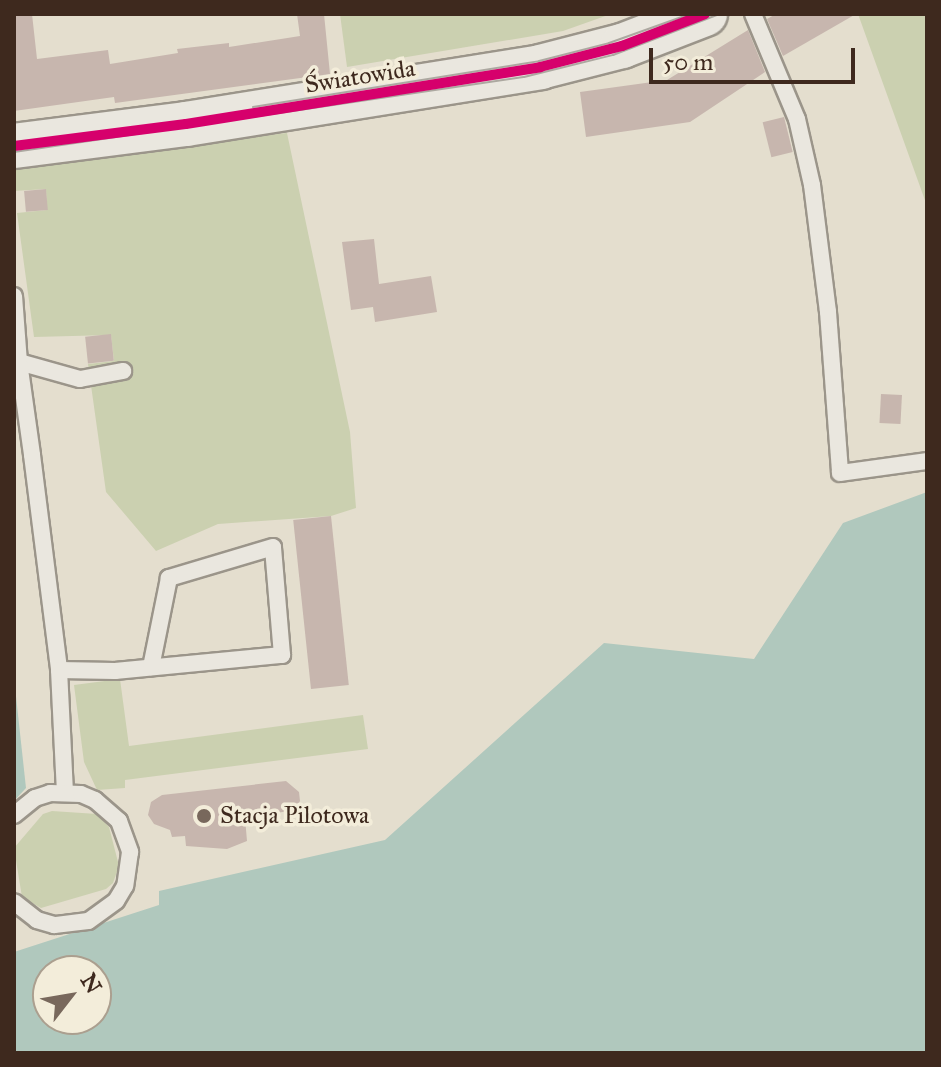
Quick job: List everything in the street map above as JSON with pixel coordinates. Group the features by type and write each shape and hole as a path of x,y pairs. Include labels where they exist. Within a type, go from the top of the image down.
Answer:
{"street":[{"name":"Światowida","path":"14,146 506,74 622,46 705,14"}],"lane":[{"path":"753,14 797,119 812,185 828,312 840,473 927,461"},
{"path":"14,295 16,362 59,670 65,792"},
{"path":"16,362 80,379 123,371"},
{"path":"59,670 115,671 282,655 273,547 169,578 151,667"},
{"path":"14,815 35,798 65,792 95,800 119,821 130,852 125,886 103,913 71,925 37,920 14,902"}],"shaded area":[{"path":"340,14 611,14 563,31 347,67"},
{"path":"858,14 927,14 927,206 922,192"},
{"path":"287,133 350,432 356,508 331,516 218,524 156,551 106,492 88,364 114,361 111,335 34,337 17,213 47,210 46,189 14,191 14,163"},
{"path":"927,492 927,1053 14,1053 14,952 159,905 159,891 385,840 604,643 754,659 843,523"},
{"path":"14,678 26,788 14,801"},
{"path":"120,679 129,746 363,715 368,749 125,780 125,788 97,790 84,762 74,685"},
{"path":"52,811 97,814 109,827 119,866 113,883 106,889 41,908 22,897 14,848 43,814"}],"building":[{"path":"14,14 32,14 37,59 108,50 110,64 178,53 177,49 229,43 229,47 300,36 297,14 324,14 330,74 115,103 114,97 14,111"},
{"path":"776,14 856,14 783,56 767,19"},
{"path":"748,30 765,72 690,122 586,137 580,92 667,80"},
{"path":"784,117 793,152 771,157 763,122"},
{"path":"46,189 48,210 26,212 24,191"},
{"path":"374,239 379,284 431,276 437,312 375,322 373,307 351,310 342,242"},
{"path":"111,334 114,361 88,364 85,337"},
{"path":"881,394 902,395 900,424 879,423"},
{"path":"331,516 349,685 311,689 293,520"},
{"name":"Stacja Pilotowa","path":"286,781 299,792 300,801 295,810 245,818 247,841 227,849 186,846 185,836 172,837 170,830 154,824 148,815 151,802 162,795"}],"tram line":[{"path":"253,107 539,61 609,43 690,14"},
{"path":"14,152 524,77 613,55 719,14"}],"cycle path":[{"path":"14,146 186,124 540,67 622,46 705,14"}],"place":[{"name":"Stacja Pilotowa","path":"204,816"}]}
